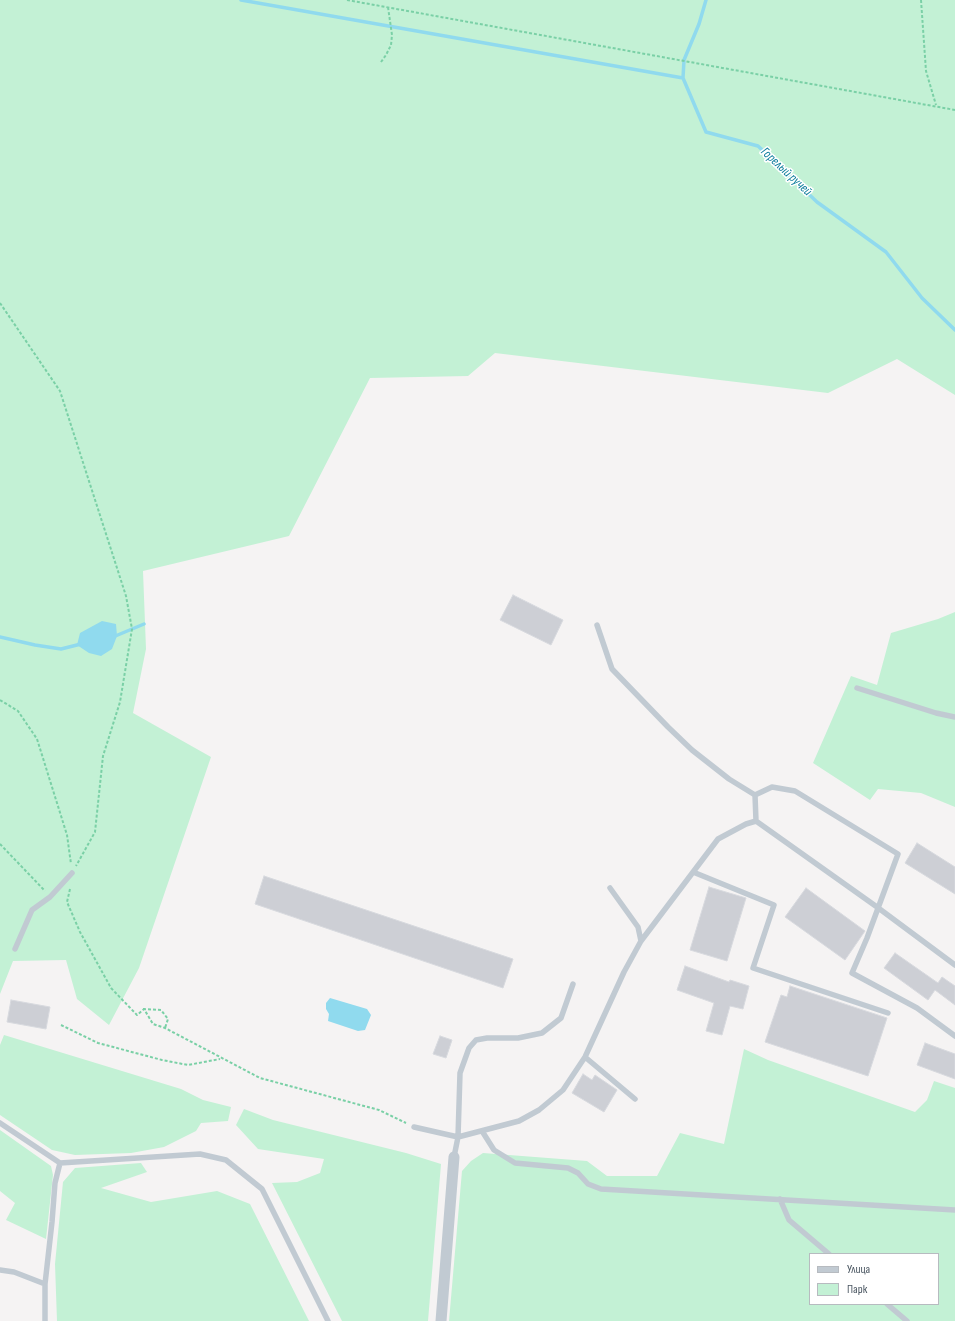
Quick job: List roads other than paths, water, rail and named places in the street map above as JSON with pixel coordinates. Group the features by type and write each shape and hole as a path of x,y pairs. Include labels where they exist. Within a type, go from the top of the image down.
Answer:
{"street":[{"path":"440,1321 454,1157"}],"lane":[{"path":"597,625 612,669 692,750 729,779 755,795"},
{"path":"857,688 936,714 955,717"},
{"path":"755,795 772,787 795,791 898,854 868,938 852,973 917,1008 955,1036"},
{"path":"755,795 756,821"},
{"path":"414,1127 458,1137 518,1121 539,1110 563,1090 585,1057 624,972 641,941 718,840 732,830 756,821"},
{"path":"756,821 878,907 955,965"},
{"path":"693,872 774,905 753,968 888,1013"},
{"path":"15,949 32,910 50,897 72,873"},
{"path":"610,888 638,927 641,941"},
{"path":"454,1157 458,1137 460,1072 468,1048 476,1040 487,1038 518,1038 542,1033 561,1018 573,984"},
{"path":"585,1057 635,1099"},
{"path":"0,1123 60,1163 200,1154 226,1160 262,1189 328,1321"},
{"path":"482,1131 494,1150 515,1163 568,1168 578,1173 588,1184 601,1189 955,1210"},
{"path":"45,1321 45,1284 55,1183 60,1163"},
{"path":"780,1199 789,1220 828,1253"},
{"path":"0,1270 14,1272 45,1284"},
{"path":"888,1305 907,1321"}],"water":[{"path":"102,621 116,624 117,636 112,649 101,656 89,653 77,645 80,633"},
{"path":"330,998 367,1009 371,1015 365,1030 358,1031 328,1021 329,1014 326,1009 326,1003"}],"waterway":[{"path":"241,0 683,78"},
{"name":"Горелый ручей","path":"706,0 699,24 684,60 683,78 706,132 758,146 817,202 886,252 922,298 955,330"},
{"path":"113,637 144,624"},
{"path":"0,637 61,649 81,644"}]}
